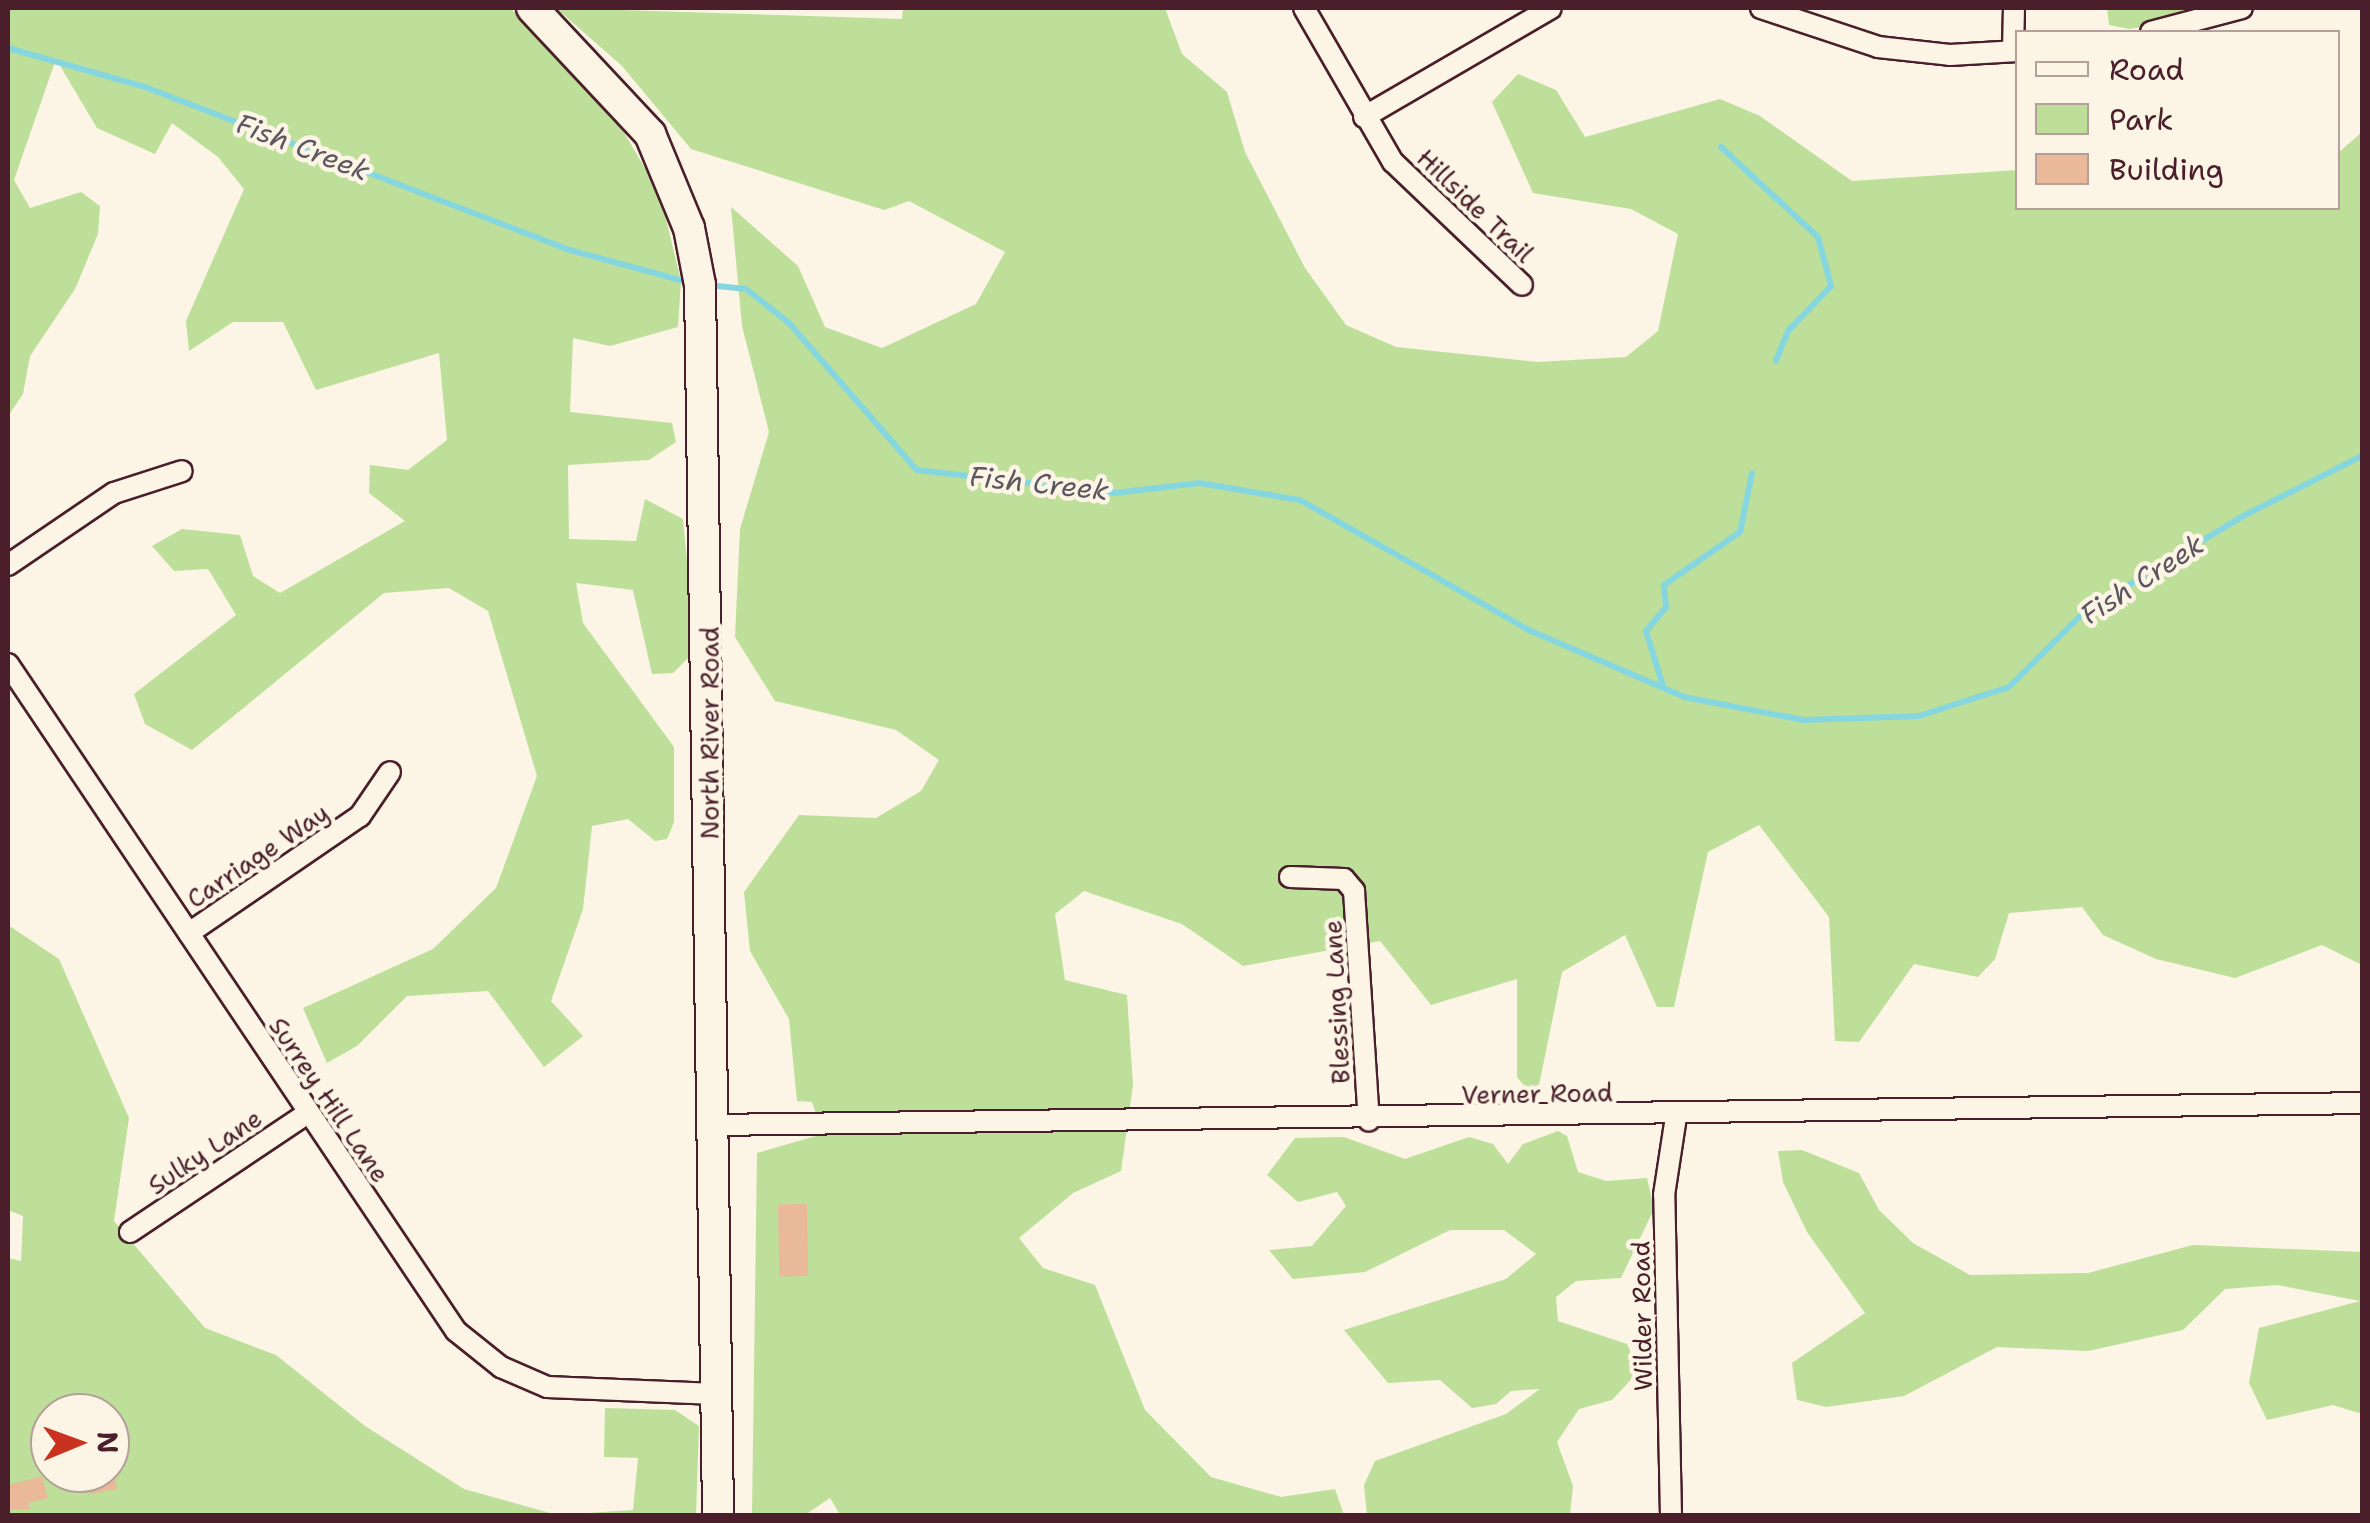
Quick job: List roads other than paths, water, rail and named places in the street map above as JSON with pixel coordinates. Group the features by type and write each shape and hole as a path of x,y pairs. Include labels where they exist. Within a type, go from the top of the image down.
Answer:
{"street":[{"name":"North River Road","path":"532,8 634,112 689,228 703,332 718,1516"},
{"name":"Hillside Trail","path":"1304,8 1364,116 1431,204 1522,285"},
{"path":"1364,116 1551,8"},
{"path":"1761,8 1878,47 2015,51 2014,8"},
{"path":"2159,30 2242,8"},
{"path":"8,564 114,493 182,471"},
{"name":"Surrey Hill Lane","path":"8,664 441,1313 484,1357 566,1392 716,1394"},
{"name":"Carriage Way","path":"188,933 348,826 390,772"},
{"name":"Blessing Lane","path":"1290,877 1344,878 1354,891 1368,1121"},
{"name":"Verner Road","path":"712,1125 1368,1121 2362,1103"},
{"name":"Sulky Lane","path":"130,1232 308,1113"},
{"name":"Wilder Road","path":"1671,1516 1664,1195 1676,1116"}],"waterway":[{"name":"Fish Creek","path":"8,48 145,87 566,249 691,283"},
{"path":"1721,147 1818,237 1831,286 1788,331 1776,361"},
{"name":"Fish Creek","path":"708,285 746,289 789,323 917,470 1115,493 1199,483 1300,500 1531,631 1684,697 1804,720 1919,716 2009,687 2084,612 2245,515 2362,456"},
{"path":"1663,686 1646,631 1666,607 1664,585 1740,532 1752,473"}]}
